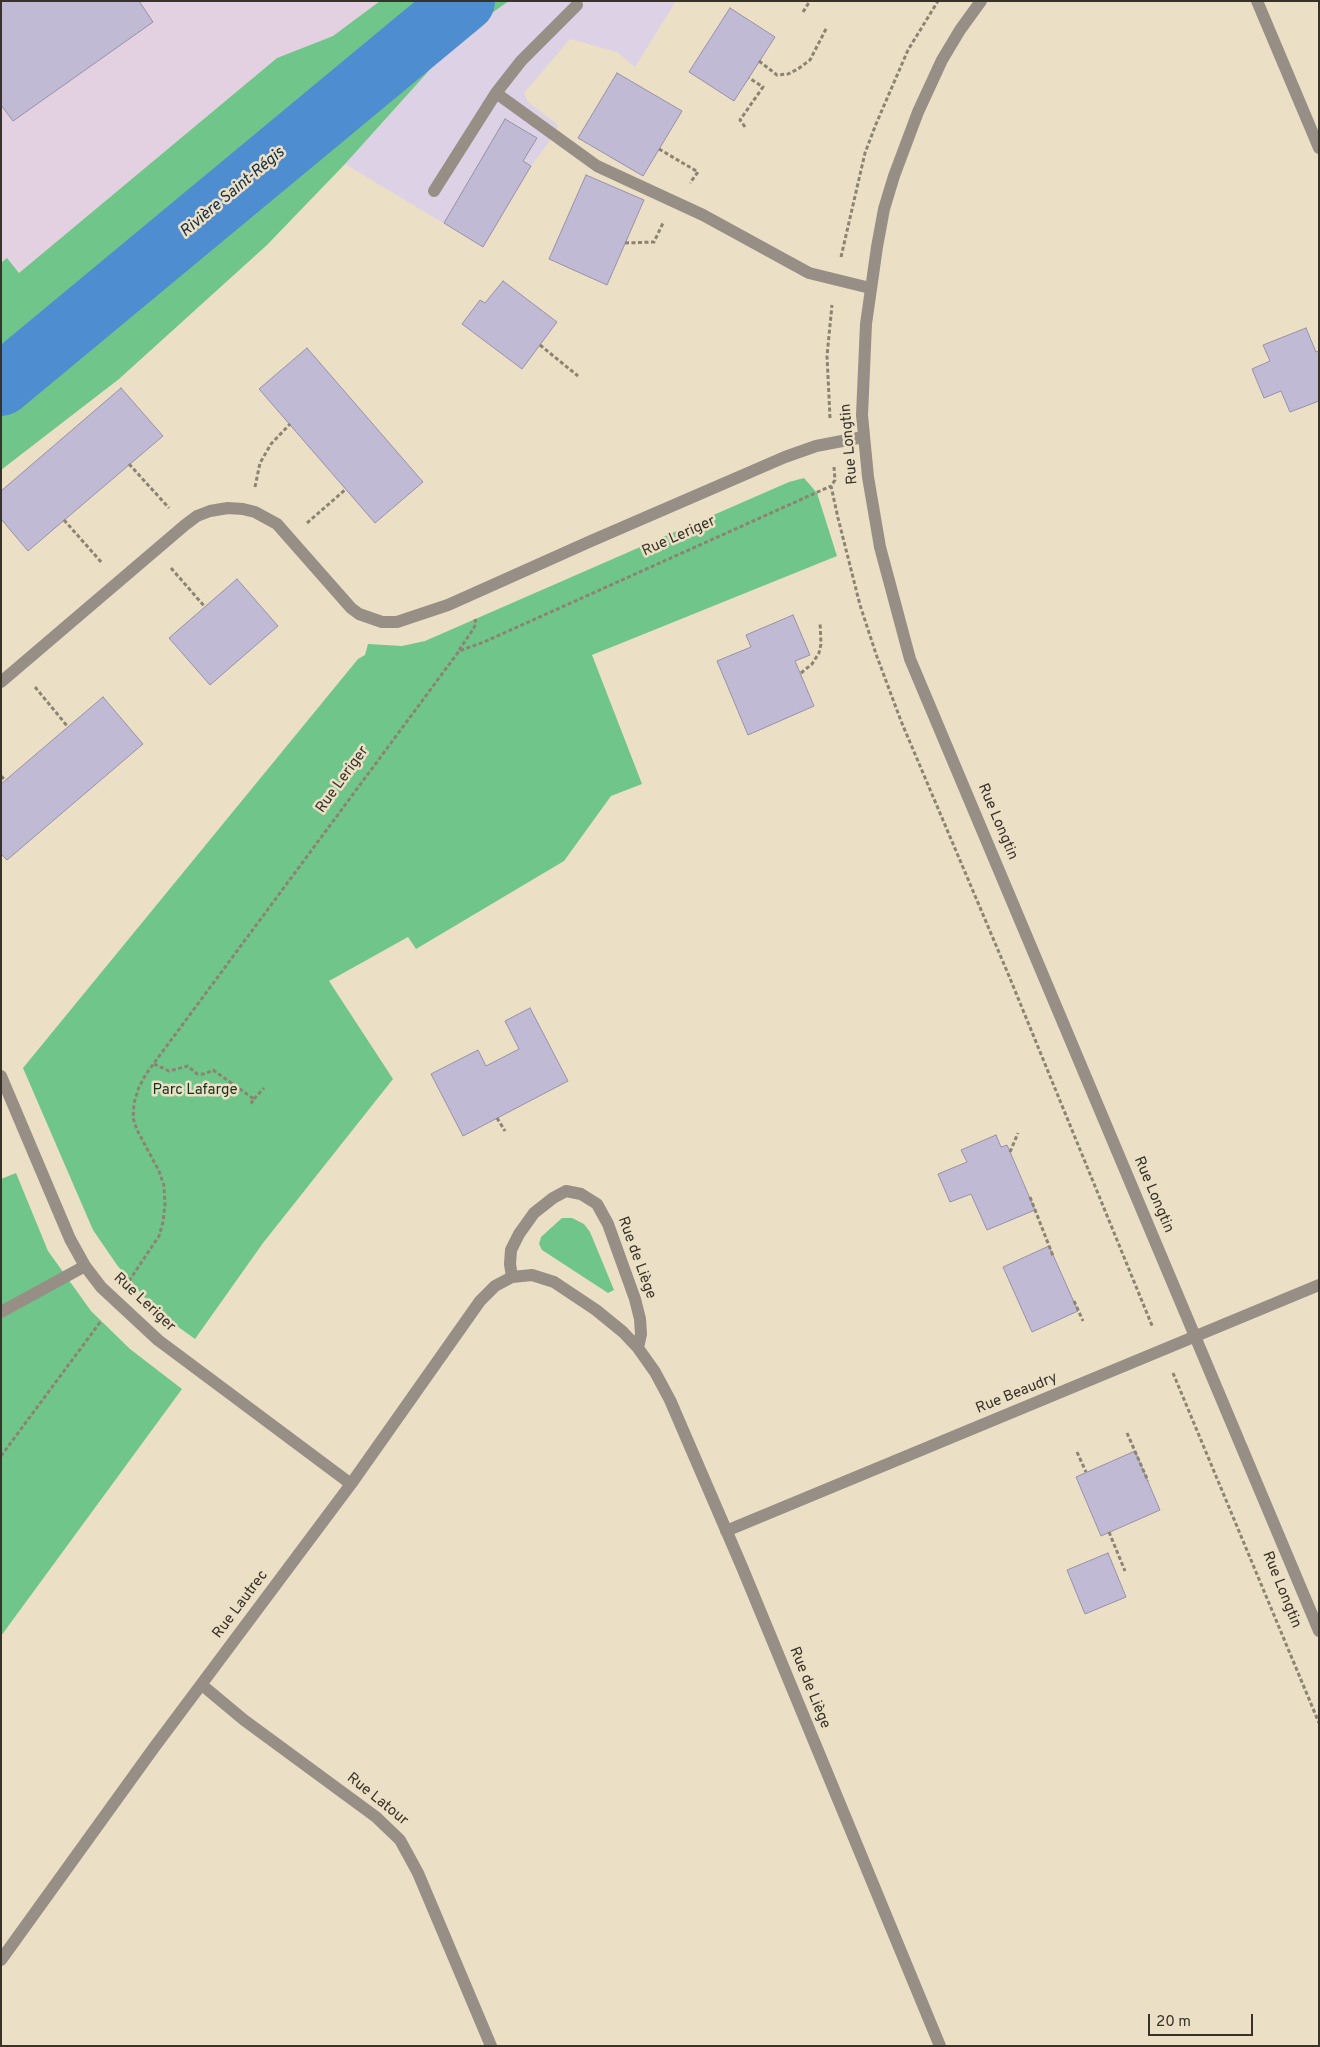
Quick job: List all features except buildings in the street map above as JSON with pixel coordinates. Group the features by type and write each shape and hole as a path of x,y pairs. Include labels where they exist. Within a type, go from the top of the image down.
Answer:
{"street":[{"name":"Rue Longtin","path":"981,1 960,30 942,60 918,112 894,176 884,210 870,288 866,324 862,415 868,477 880,547 910,659 1319,1631"},
{"path":"1257,1 1319,148"},
{"path":"434,191 496,94 521,61 577,5"},
{"path":"496,94 596,166 677,202 809,273 870,288"},
{"name":"Rue Leriger","path":"1,682 196,516 218,509 243,509 255,512 277,524 351,608 359,614 382,622 397,622 448,605 600,537 785,458 816,446 863,437"},
{"name":"Rue Leriger","path":"1,1076 70,1239 85,1266 115,1302 158,1340 351,1484"},
{"name":"Rue de Liège","path":"638,1348 641,1334 640,1319 635,1299 608,1224 597,1204 581,1194 566,1191 552,1198 534,1213 519,1234 511,1250 510,1264 512,1277 532,1275 554,1282 596,1310 623,1332 638,1348 655,1372 670,1400 726,1531 940,2046"},
{"path":"1,1312 85,1266"},
{"name":"Rue Lautrec","path":"1,1960 153,1749 351,1484 480,1300 495,1286 512,1277"},
{"name":"Rue Beaudry","path":"726,1531 1319,1285"},
{"name":"Rue Latour","path":"202,1685 244,1720 376,1817 400,1840 418,1873 491,2046"}],"path":[{"path":"803,12 810,1"},
{"path":"839,265 865,152 908,50 938,1"},
{"path":"759,61 777,75 788,74 798,70 810,60 827,27"},
{"path":"745,127 740,120 763,87 749,78"},
{"path":"625,243 654,242 667,215 698,172 659,149"},
{"name":"Rue Longtin","path":"829,406 827,356 833,298"},
{"path":"540,345 578,376"},
{"path":"255,512 255,481 260,463 271,444 290,424"},
{"path":"129,464 185,525"},
{"name":"Rue Longtin","path":"831,486 860,605 901,721 1009,976 1148,1317"},
{"name":"Rue Leriger","path":"129,1281 159,1236 165,1204 164,1186 159,1171 137,1130 133,1118 134,1103 139,1087 154,1064 459,651 484,642 831,486"},
{"path":"289,538 346,489"},
{"path":"64,520 118,582"},
{"path":"156,550 205,607"},
{"path":"459,651 476,624 475,618"},
{"path":"801,673 812,664 819,653 821,644 820,622"},
{"path":"19,667 68,727"},
{"path":"1,776 5,780"},
{"path":"154,1064 169,1071 188,1066 197,1074 205,1074 214,1070 254,1099"},
{"path":"250,1105 264,1088"},
{"path":"497,1118 505,1131"},
{"path":"1010,1152 1018,1133"},
{"path":"1030,1197 1053,1256"},
{"path":"1074,1301 1083,1322"},
{"path":"1,1456 100,1322"},
{"name":"Rue Longtin","path":"1179,1386 1319,1723"},
{"path":"1127,1433 1148,1481"},
{"path":"1077,1452 1086,1472"},
{"path":"1109,1532 1125,1570"}],"shaded area":[{"path":"1,1 380,1 333,36 277,58 19,273 7,258 1,263"},
{"path":"509,1 676,1 635,67 617,52 570,39 524,93 528,102 558,125 554,135 531,166 483,247 345,164 462,34"}],"green space":[{"path":"380,1 509,1 462,34 345,164 267,245 119,379 1,470 1,263 7,258 19,273 277,58 333,36"},
{"name":"Parc Lafarge","path":"804,478 817,493 837,556 592,655 642,784 611,796 564,861 416,949 408,937 329,981 393,1079 263,1243 195,1339 166,1318 145,1298 117,1265 93,1230 23,1068 358,659 365,655 368,644 402,646 425,641 789,482"},
{"path":"16,1173 48,1251 91,1311 130,1349 182,1389 1,1636 1,1179"},
{"path":"562,1218 572,1218 584,1224 590,1232 614,1290 608,1293 542,1250 539,1244 541,1237"}],"waterway":[{"name":"Rivière Saint-Régis","path":"1,385 464,1"}]}
